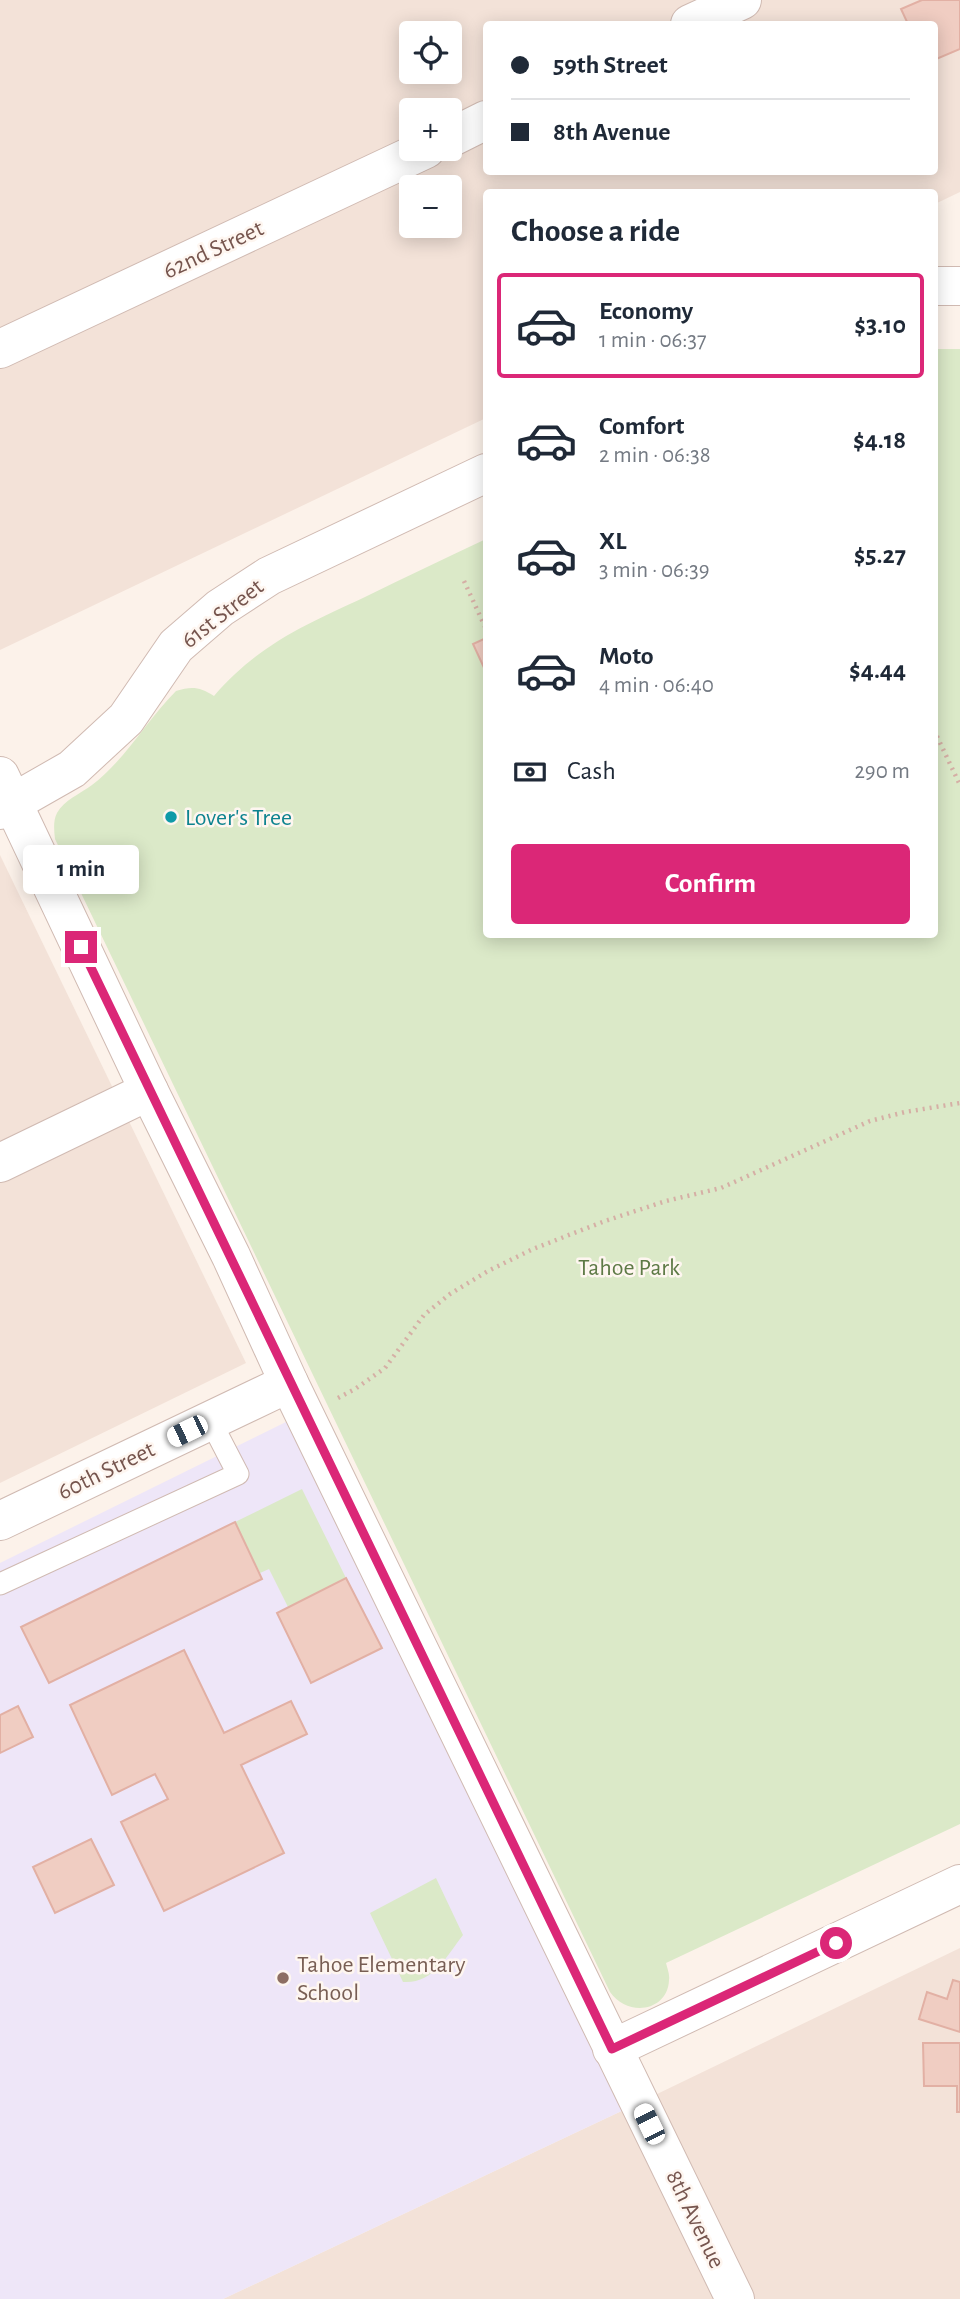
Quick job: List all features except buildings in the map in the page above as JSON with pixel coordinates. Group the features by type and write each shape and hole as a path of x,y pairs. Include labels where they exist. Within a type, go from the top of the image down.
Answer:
{"street":[{"path":"696,21 742,0"},
{"path":"462,132 483,122"},
{"name":"62nd Street","path":"0,349 400,161"},
{"path":"938,286 960,286"},
{"name":"61st Street","path":"4,796 72,769 126,719 176,646 220,608 269,576 483,474"},
{"name":"8th Avenue","path":"4,796 231,1256 289,1382 735,2299"},
{"path":"0,1163 149,1091"},
{"name":"60th Street","path":"0,1521 289,1382"},
{"path":"612,2049 960,1884"}],"lane":[{"path":"0,1584 238,1474 210,1420"}],"path":[{"path":"464,581 483,622"},
{"path":"938,738 960,785"},
{"path":"334,1399 355,1389 385,1368 424,1315 450,1294 488,1271 533,1249 654,1205 720,1188 870,1121 960,1103"}],"shaded area":[{"path":"0,0 960,0 960,192 938,203 938,189 483,189 483,419 0,650"},
{"path":"0,855 246,1363 0,1483"},
{"name":"Tahoe Elementary School","path":"294,1418 628,2108 223,2299 0,2299 0,1563"},
{"path":"960,1948 960,2299 223,2299 628,2108"}],"green space":[{"name":"Tahoe Park","path":"938,349 960,349 960,1824 666,1963 669,1973 667,1990 662,1999 646,2007 627,2005 610,1992 55,839 55,819 64,804 92,785 115,764 176,691 196,688 214,696 266,649 322,617 483,540 483,938 938,938"},
{"path":"302,1489 346,1578 288,1607 269,1569 260,1573 235,1522"},
{"path":"436,1878 463,1935 431,1974 423,1979 403,1982 370,1913"}],"place":[{"name":"Lover's Tree","path":"171,817"},
{"name":"Tahoe Elementary School","path":"283,1978"}],"route":[{"path":"81,947 612,2049 836,1943"}]}
